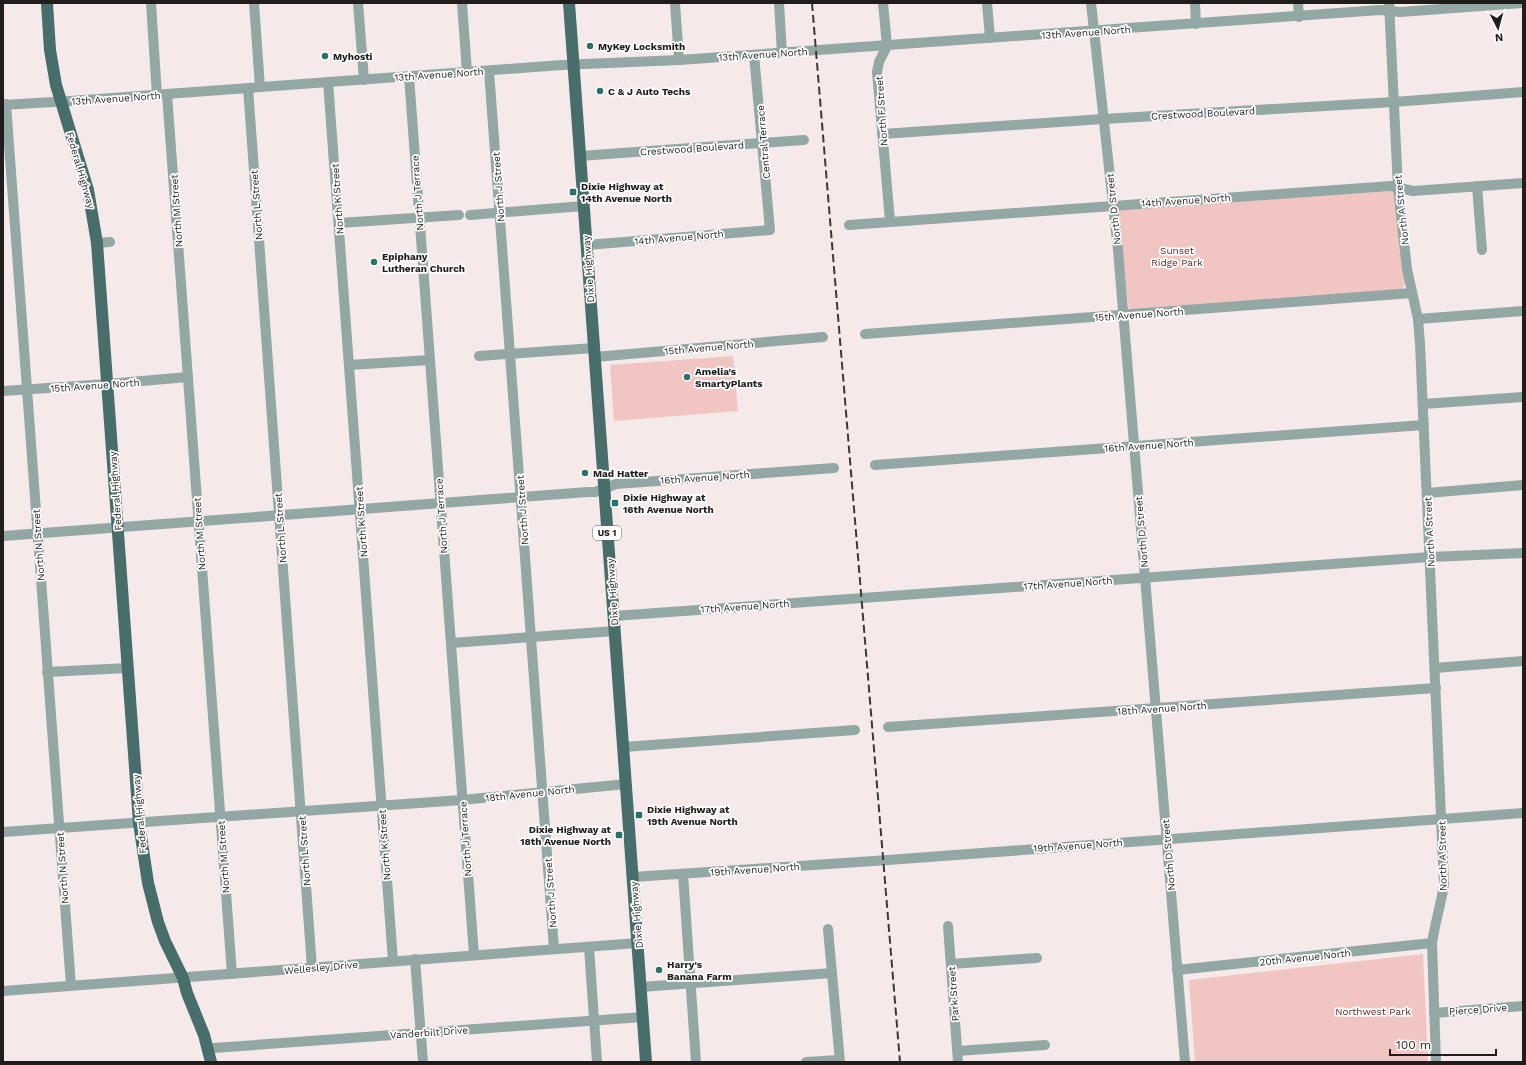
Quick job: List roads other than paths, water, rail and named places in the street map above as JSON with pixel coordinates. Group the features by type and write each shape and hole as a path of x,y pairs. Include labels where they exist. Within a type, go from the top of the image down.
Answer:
{"main road":[{"name":"Federal Highway","path":"47,3 50,50 60,102 88,190 97,243 139,823 144,863 153,903 165,941 183,978 198,1002 214,1048 216,1062"},
{"name":"Dixie Highway","path":"569,3 646,1062"},
{"name":"Federal Highway","path":"183,978 186,993 201,1029 211,1062"}],"street":[{"name":"North M Street","path":"150,3 162,94 188,377 232,974"},
{"path":"254,3 260,87"},
{"path":"358,3 364,80"},
{"path":"462,3 467,72"},
{"path":"675,3 679,60"},
{"path":"779,3 782,53"},
{"name":"North F Street","path":"883,3 887,46 879,62 878,72 890,222"},
{"path":"987,3 990,38"},
{"name":"North D Street","path":"1091,3 1114,205 1185,1062"},
{"path":"1195,3 1196,24"},
{"path":"1298,3 1299,17"},
{"name":"13th Avenue North","path":"4,104 60,102 467,72 887,46 1299,17 1389,7 1400,12 1522,3"},
{"name":"North A Street","path":"1389,7 1398,188 1407,269 1418,319 1436,688 1444,884 1442,904 1434,928 1432,943 1436,1062"},
{"name":"Central Terrace","path":"754,55 770,230"},
{"name":"North J Street","path":"490,71 554,949"},
{"name":"North J Terrace","path":"409,76 474,955"},
{"name":"North K Street","path":"328,82 393,961"},
{"name":"North L Street","path":"248,88 312,968"},
{"name":"Crestwood Boulevard","path":"882,134 1103,118 1394,102 1523,92"},
{"name":"North N Street","path":"4,104 27,390 70,986"},
{"name":"Crestwood Boulevard","path":"580,156 804,140"},
{"name":"14th Avenue North","path":"849,225 1391,186 1413,191 1523,183"},
{"path":"1477,186 1482,250"},
{"path":"470,215 584,206"},
{"path":"339,224 459,215"},
{"name":"14th Avenue North","path":"587,245 770,230"},
{"path":"97,243 110,242"},
{"name":"15th Avenue North","path":"865,334 1412,294"},
{"path":"1418,319 1523,312"},
{"name":"15th Avenue North","path":"479,356 595,352 823,338"},
{"path":"349,365 430,360"},
{"name":"15th Avenue North","path":"3,390 27,390 188,377"},
{"path":"1423,404 1523,397"},
{"name":"16th Avenue North","path":"875,465 1424,426"},
{"name":"16th Avenue North","path":"3,536 595,492 616,484 834,468"},
{"path":"1427,493 1523,485"},
{"name":"17th Avenue North","path":"614,616 1430,557 1523,553"},
{"path":"451,643 615,631"},
{"path":"1435,668 1523,661"},
{"path":"47,672 128,668"},
{"name":"18th Avenue North","path":"888,727 1436,688"},
{"path":"624,747 855,730"},
{"name":"18th Avenue North","path":"3,832 462,800 626,784"},
{"name":"19th Avenue North","path":"633,877 1523,813"},
{"path":"682,874 696,1062"},
{"name":"Park Street","path":"948,926 958,1062"},
{"path":"806,1062 839,1061 828,930"},
{"name":"Wellesley Drive","path":"3,991 638,943"},
{"name":"20th Avenue North","path":"1177,970 1432,943"},
{"path":"589,947 597,1062"},
{"path":"951,964 1037,958"},
{"path":"415,959 423,1062"},
{"path":"641,986 832,973"},
{"name":"Pierce Drive","path":"1434,1013 1523,1006"},
{"name":"Vanderbilt Drive","path":"214,1048 643,1017"},
{"path":"958,1051 1045,1045"}],"railway":[{"path":"812,3 900,1062"}],"place":[{"name":"MyKey Locksmith","path":"590,46"},
{"name":"Myhosti","path":"325,56"},
{"name":"C & J Auto Techs","path":"600,91"},
{"name":"Dixie Highway at 14th Avenue North","path":"573,192"},
{"name":"Epiphany Lutheran Church","path":"374,262"},
{"name":"Amelia's SmartyPlants","path":"687,377"},
{"name":"Mad Hatter","path":"585,473"},
{"name":"Dixie Highway at 16th Avenue North","path":"615,503"},
{"name":"Dixie Highway at 19th Avenue North","path":"639,815"},
{"name":"Dixie Highway at 18th Avenue North","path":"619,835"},
{"name":"Harry's Banana Farm","path":"659,970"}],"park label":[{"name":"Sunset Ridge Park","path":"1177,256"},
{"name":"Northwest Park","path":"1373,1011"}]}
